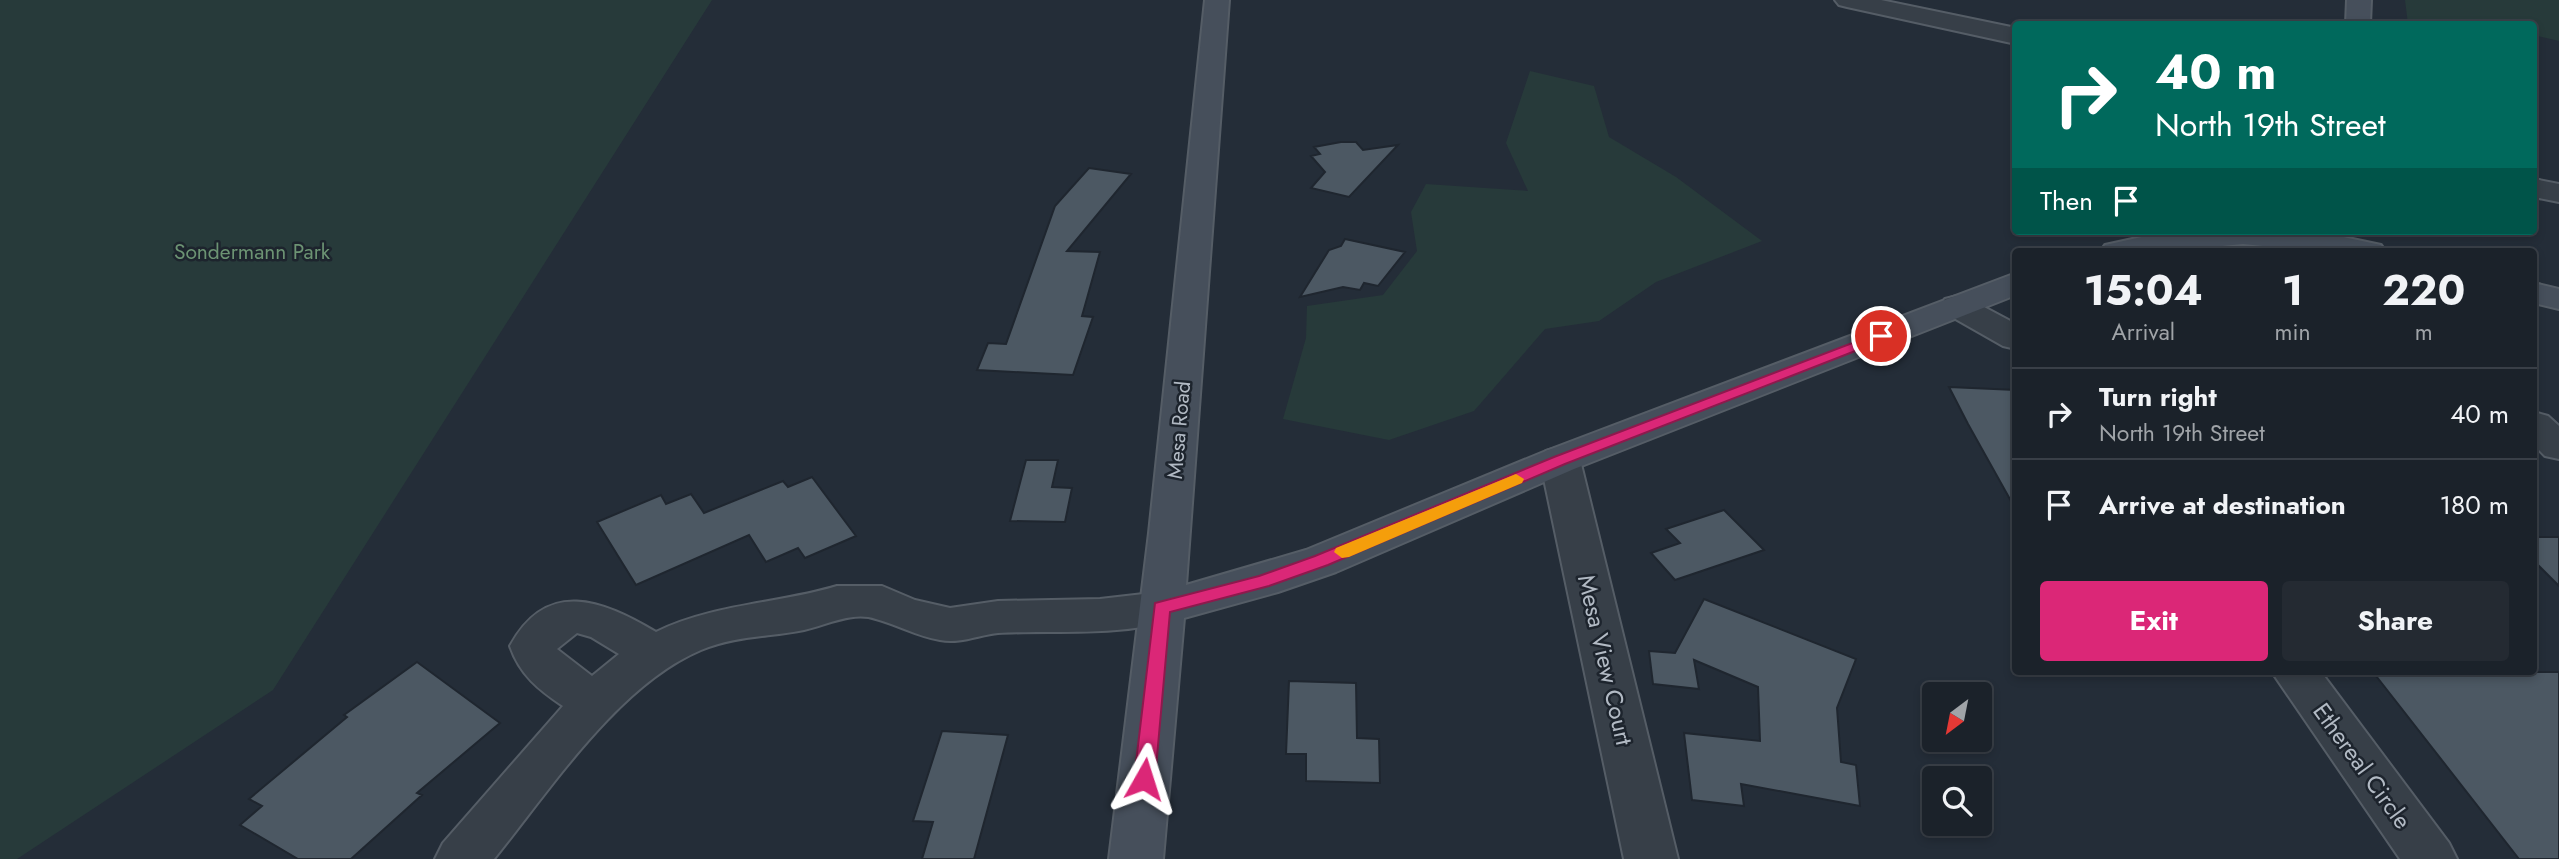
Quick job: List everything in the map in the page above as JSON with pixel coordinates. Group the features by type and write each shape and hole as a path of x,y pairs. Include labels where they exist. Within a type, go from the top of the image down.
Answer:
{"main road":[{"name":"Mesa Road","path":"1136,859 1217,0"},
{"path":"2358,21 2359,0"},
{"path":"2136,248 2213,235"},
{"path":"2279,235 2355,245"},
{"path":"1161,608 1263,581 1321,561 1559,460 2012,285"},
{"path":"2537,294 2559,299"}],"street":[{"path":"1847,0 2012,35"},
{"path":"2537,189 2559,193"},
{"path":"1957,306 2012,336"},
{"path":"2537,427 2559,447"},
{"name":"Mesa View Court","path":"1559,460 1651,859"},
{"path":"462,859 595,702 629,671 655,653 685,638 736,622 805,613 837,625 875,623 913,615 938,624 960,625 994,617 1126,615 1161,608"},
{"path":"595,702 543,666 535,657 533,646 552,625 580,614 592,617 655,653"},
{"name":"Ethereal Circle","path":"2297,675 2430,859"}],"green space":[{"name":"Sondermann Park","path":"0,0 712,0 273,690 17,859 0,859"},
{"path":"2405,0 2559,0 2559,41 2537,36 2537,21 2408,21"},
{"path":"1530,71 1594,86 1609,137 1676,177 1762,241 1656,282 1599,321 1545,329 1474,411 1389,440 1283,419 1306,338 1307,306 1383,295 1417,251 1411,212 1426,184 1528,191 1506,143"}],"building":[{"path":"1356,142 1363,150 1398,145 1349,197 1311,188 1325,172 1311,156 1320,154 1314,147"},
{"path":"1089,168 1131,174 1067,251 1100,252 1082,316 1093,317 1073,375 977,370 988,343 1006,344 1055,206"},
{"path":"1345,239 1405,252 1378,286 1364,283 1360,290 1343,287 1300,297 1329,250 1341,246"},
{"path":"1949,387 2012,390 2012,503"},
{"path":"1026,460 1058,460 1052,487 1072,488 1065,522 1010,521"},
{"path":"812,477 856,536 805,558 798,548 766,562 749,535 636,585 597,522 661,495 666,504 691,494 704,513 783,481 788,487"},
{"path":"1724,510 1764,550 1675,580 1651,553 1680,543 1666,529"},
{"path":"2537,537 2559,537 2559,586 2537,564"},
{"path":"1704,599 1856,659 1837,708 1841,762 1856,765 1860,806 1741,784 1744,806 1692,800 1684,733 1760,741 1758,687 1694,660 1699,689 1653,684 1649,651 1675,653"},
{"path":"417,662 500,723 417,793 422,795 351,859 298,859 240,825 262,806 249,799 347,717 344,715"},
{"path":"2537,672 2559,672 2559,859 2519,859 2375,675 2537,675"},
{"path":"1289,681 1356,683 1357,738 1379,739 1380,783 1306,781 1306,754 1286,754"},
{"path":"942,731 1008,735 974,859 922,859 933,822 913,821"}],"slow traffic":[{"path":"1342,552 1516,479"}],"route":[{"path":"1144,779 1161,608 1263,581 1321,561 1559,460 1881,336"}]}
